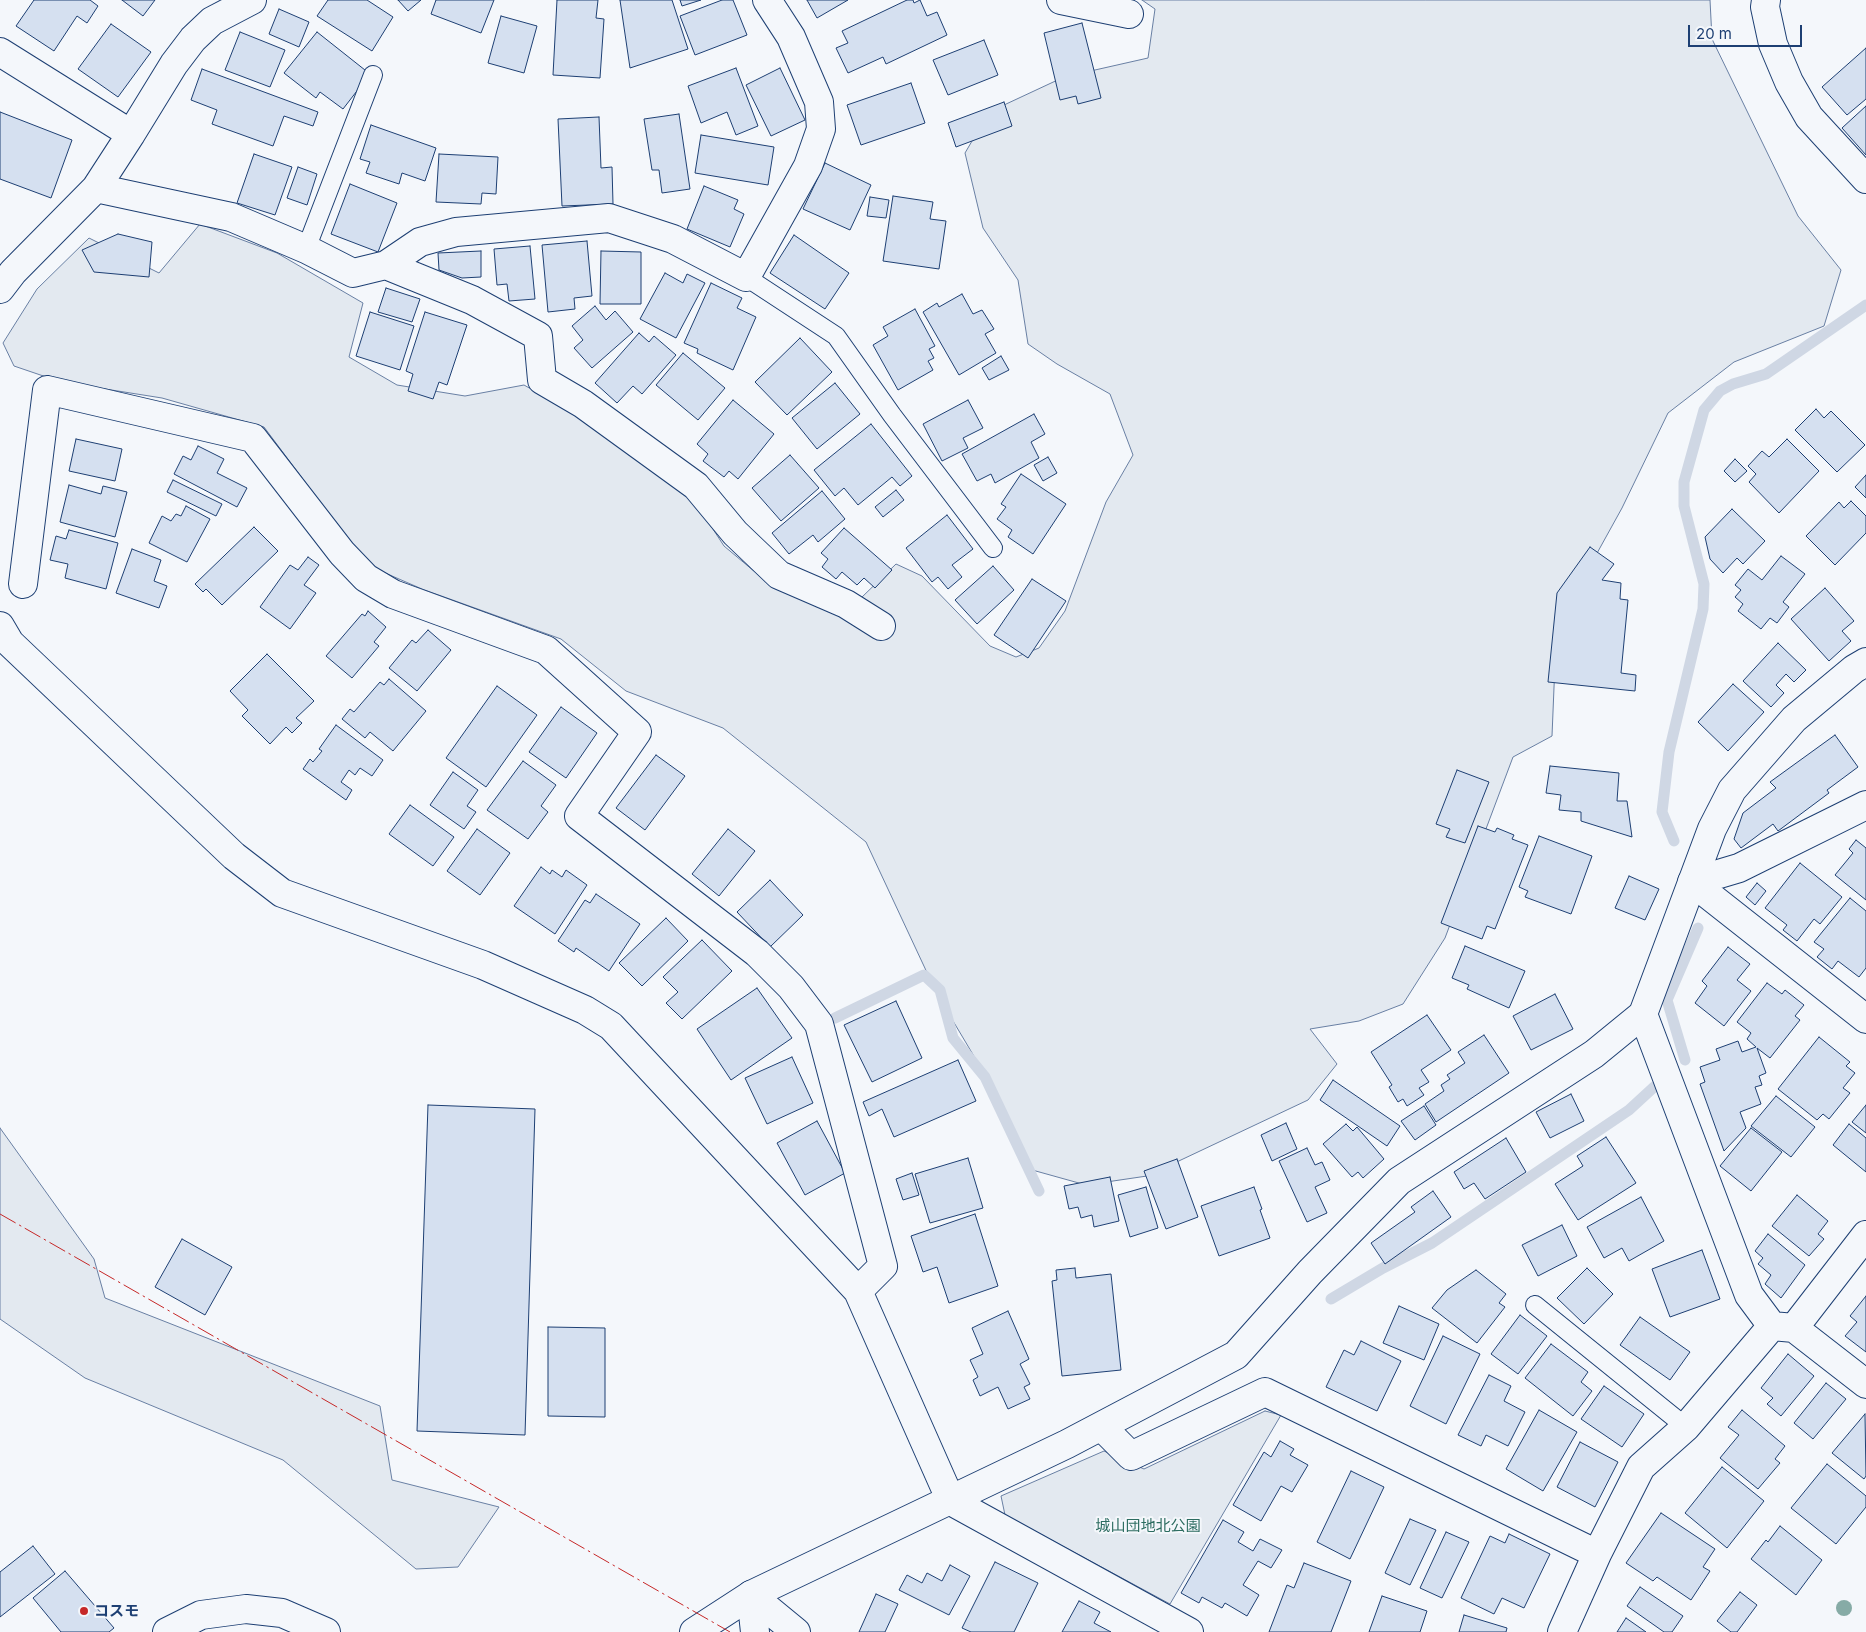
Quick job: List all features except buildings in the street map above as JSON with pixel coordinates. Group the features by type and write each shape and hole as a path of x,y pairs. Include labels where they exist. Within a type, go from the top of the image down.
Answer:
{"street":[{"path":"0,289 13,272 96,188 174,64 193,39 212,21 252,0"},
{"path":"96,188 231,217 306,249 353,273 386,264 420,242 456,232 608,218 673,239 746,277 808,166 821,130 819,102 791,37 768,0"},
{"path":"1060,0 1129,14"},
{"path":"1766,0 1765,7 1773,44 1788,82 1809,117 1866,179"},
{"path":"0,52 131,134"},
{"path":"386,264 472,300 538,336 542,380 583,404 696,486 735,533 779,575 846,604 881,626"},
{"path":"23,584 47,390 253,438 342,553 366,578 393,594 546,650 636,732 579,816 757,953 791,987 819,1024 883,1266 858,1291"},
{"path":"0,626 10,642 234,856 282,893 484,965 585,1010 611,1026 858,1291 951,1501 1189,1632"},
{"path":"694,1632 751,1595 951,1501 1102,1427 1236,1355 1310,1272 1399,1181 1594,1054 1643,1014 1712,830 1732,790 1794,719 1854,669 1866,662"},
{"path":"1692,882 1739,868 1866,804"},
{"path":"1692,882 1866,1018"},
{"path":"1643,1014 1749,1295 1783,1327 1866,1384"},
{"path":"1562,1632 1597,1554 1641,1467 1686,1427 1783,1327 1866,1235"},
{"path":"1102,1427 1131,1456 1265,1392 1597,1554"},
{"path":"751,1595 755,1632"},
{"path":"751,1595 796,1632"},
{"path":"167,1632 201,1615 246,1609 282,1613 326,1632"}],"lane":[{"path":"306,249 373,75"},
{"path":"746,277 836,336 887,408 993,548"},
{"path":"1535,1305 1686,1427"}],"green space":[{"path":"1142,0 1710,0 1712,39 1798,216 1841,270 1824,326 1734,362 1668,413 1622,508 1575,593 1556,639 1552,736 1513,757 1445,938 1403,1004 1359,1021 1310,1029 1337,1064 1308,1100 1147,1176 1086,1185 1025,1168 1000,1100 937,994 866,842 723,728 626,691 561,639 422,589 376,569 355,549 264,427 162,398 61,382 14,366 3,343 37,289 89,238 159,273 200,224 277,253 363,303 349,357 397,385 465,396 524,385 572,412 692,497 724,546 767,582 860,599 896,564 922,576 990,646 1016,657 1039,648 1065,611 1106,502 1133,455 1110,394 1057,364 1028,344 1018,280 983,228 965,153 989,112 1064,77 1148,58 1155,9"},
{"path":"0,1128 94,1259 105,1298 380,1406 392,1480 499,1507 458,1567 416,1569 283,1460 85,1378 0,1319"},
{"name":"城山団地北公園","path":"1265,1411 1281,1415 1170,1604 1005,1515 1001,1496 1104,1451 1144,1469"}],"waterway":[{"path":"1674,841 1662,812 1669,752 1703,609 1704,584 1684,506 1684,482 1704,410 1720,391 1733,384 1766,374 1866,305"},
{"path":"1685,1060 1667,1000 1698,928"},
{"path":"835,1018 924,975 940,990 953,1038 985,1077 1039,1191"},
{"path":"1331,1299 1383,1268 1432,1243 1629,1110 1654,1087"}],"power":[{"path":"0,1214 730,1632"}],"place":[{"name":"コスモ","path":"84,1611"}]}
